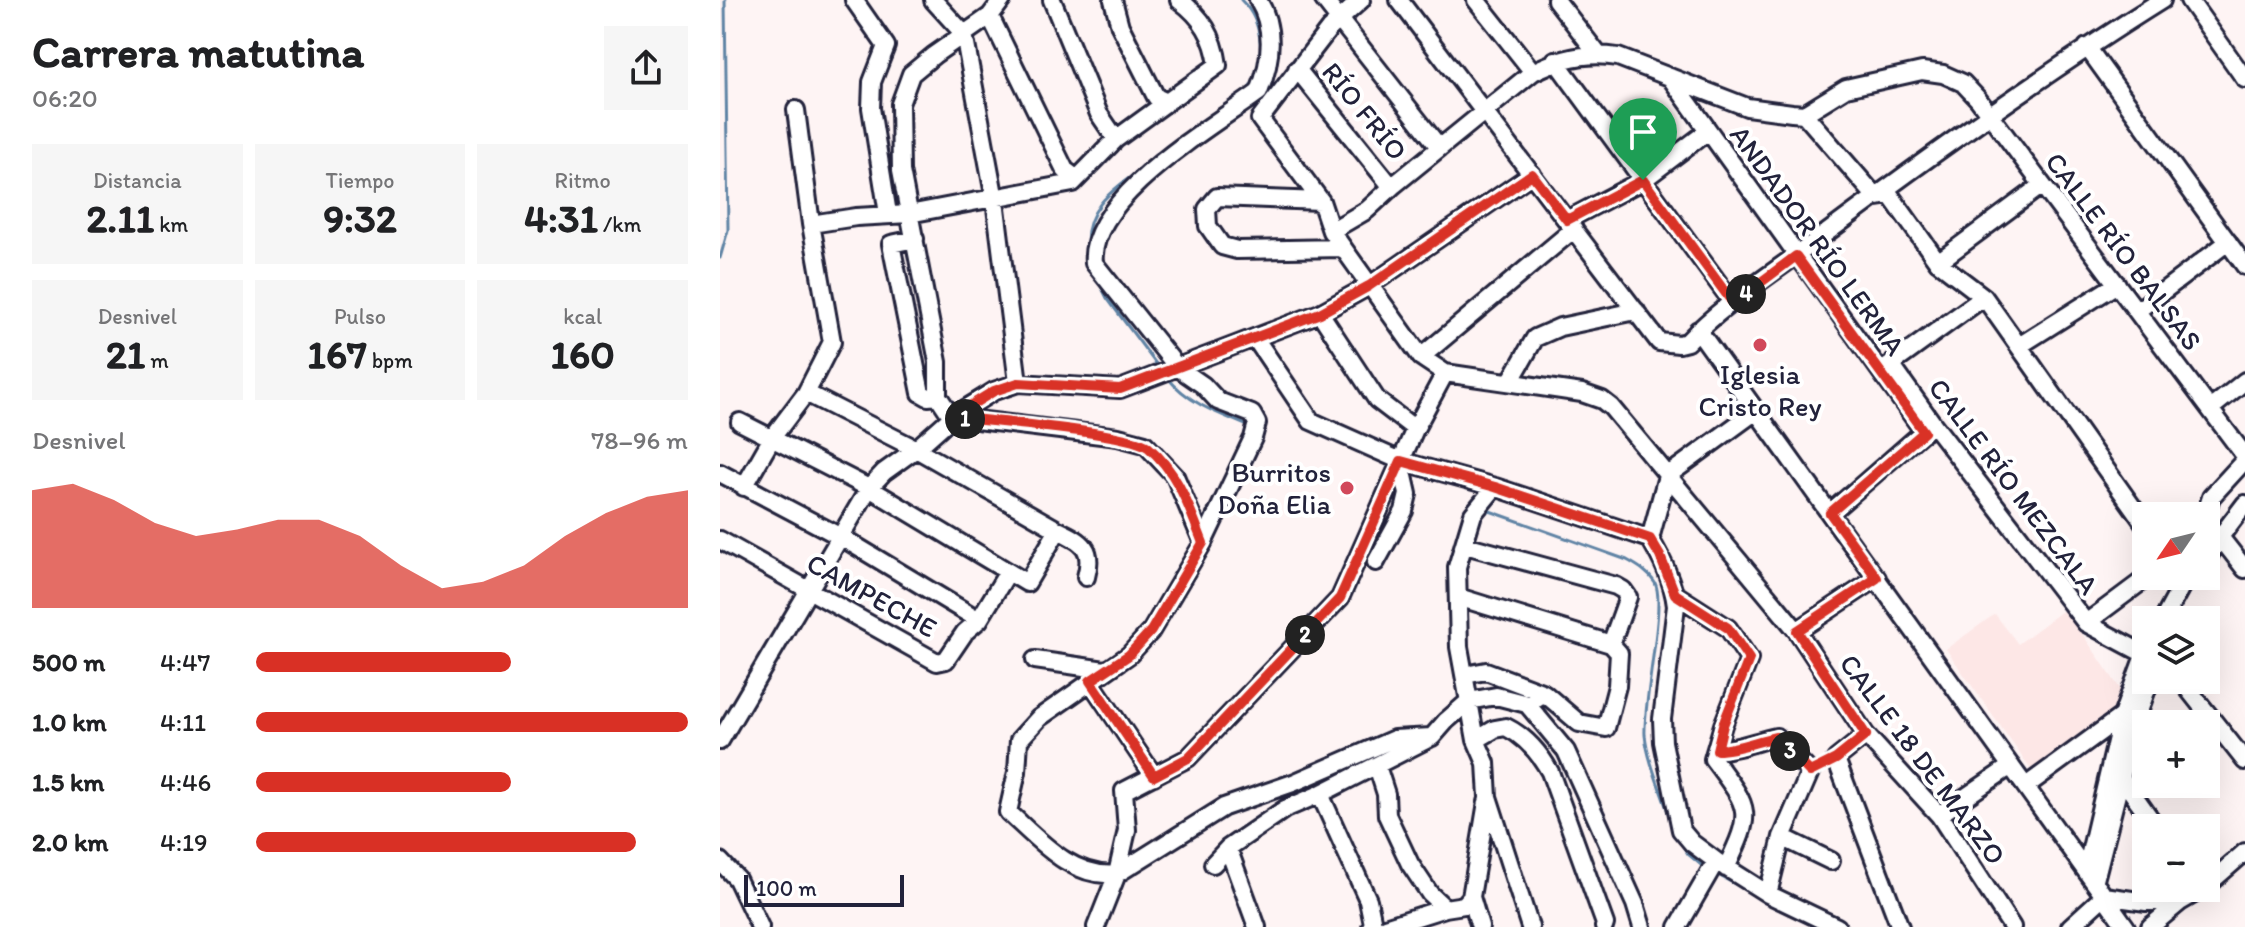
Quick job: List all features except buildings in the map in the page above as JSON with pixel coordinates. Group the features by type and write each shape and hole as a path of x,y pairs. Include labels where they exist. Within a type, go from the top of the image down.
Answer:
{"street":[{"path":"854,0 886,46 872,82 871,108 888,214"},
{"path":"933,0 964,34 995,200 1018,383"},
{"path":"1002,0 990,16 911,74 900,104 901,171 938,362 938,396 952,417 1118,437 1145,444 1175,476 1203,543"},
{"path":"1052,0 1099,114 1116,139"},
{"path":"1113,0 1120,26 1156,97 1167,102"},
{"path":"811,224 909,214 1073,183 1116,139 1218,65 1216,47 1208,29 1194,10 1179,0"},
{"path":"1258,0 1263,7 1271,39 1268,70 1259,92 1142,177 1098,230 1093,251 1094,263 1174,368 1203,385 1218,401 1252,414 1255,430 1203,543 1151,631 1129,655 1039,718 1019,740 1017,772 1008,812 1040,841 1076,867 1104,876 1117,874 1224,807 1293,783 1394,739 1432,737"},
{"path":"1324,0 1439,147"},
{"path":"1096,927 1117,874 1127,830 1124,791 1188,758 1340,598 1415,429 1445,373 1421,357 1369,286 1331,231 1321,201 1260,119 1339,17 1361,0"},
{"path":"1399,0 1659,342 1679,344 1687,342 1733,303 1991,115 2087,47 2162,0"},
{"path":"1476,0 1533,72"},
{"path":"1556,0 1597,53"},
{"path":"2189,0 2245,79"},
{"path":"990,16 1065,170 1077,179"},
{"path":"2087,47 2245,266"},
{"path":"1331,231 1367,210 1439,147 1533,72 1555,60 1597,53 1618,57 1747,107 1804,114 1876,197"},
{"path":"1555,60 1733,303"},
{"name":"RÍO FRÍO","path":"1297,69 1387,181 1394,185"},
{"name":"CALLE RÍO BALSAS","path":"1804,114 1846,88 1922,71 1943,74 1963,83 1991,115 2245,458"},
{"name":"ANDADOR RÍO LERMA","path":"1670,77 1796,256 1886,369 1928,428"},
{"path":"744,487 772,438 806,393 832,342 811,224 796,110"},
{"path":"1421,357 1570,224 1643,180 1708,131"},
{"path":"720,741 869,488 884,472 952,417 994,391 1018,383 1120,389 1320,313 1369,286 1532,174"},
{"path":"1938,262 2042,185"},
{"path":"1876,197 1890,195 1938,262 1984,297 2132,506"},
{"path":"1321,201 1217,197 1207,209 1208,226 1222,246 1237,250 1343,248"},
{"path":"915,239 891,244 921,393 928,397 938,396"},
{"path":"2137,311 2228,242"},
{"path":"2019,346 2117,284"},
{"path":"1886,369 1984,297"},
{"path":"1510,382 1535,338 1560,327 1636,311"},
{"path":"1320,313 1377,400 1415,429"},
{"path":"1698,330 2126,927"},
{"path":"1255,338 1311,421 1401,461 1650,539 1675,594 1662,719 1663,742 1681,830 1718,865 1768,894 1837,927"},
{"name":"CALLE 18 DE MARZO","path":"1445,373 1582,393 1611,407 1797,631 1866,735 1939,815 2012,927"},
{"path":"2210,409 2245,381"},
{"path":"806,393 916,449 1078,539 1091,561 1086,577"},
{"path":"1650,539 1667,476 1756,411"},
{"path":"740,422 869,488 1027,583 1058,530"},
{"path":"1830,513 1928,428"},
{"name":"CALLE RÍO MEZCALA","path":"1928,428 2086,623 2132,647"},
{"path":"2209,502 2245,458"},
{"path":"1376,562 1404,511 1408,494 1401,461"},
{"path":"720,473 841,537 979,620"},
{"path":"1480,927 1471,897 1488,797 1486,763 1476,740 1459,647 1457,567 1473,514 1494,488"},
{"path":"2245,504 2220,537 2245,569"},
{"name":"CAMPECHE","path":"720,540 937,662 946,660 965,632 979,620 1008,572"},
{"path":"1465,545 1623,590 1628,597 1611,644"},
{"path":"1797,631 1877,578"},
{"path":"2086,623 2132,589"},
{"path":"1675,594 1728,628 1749,659 1713,759 1743,799 1745,830 1703,883 1678,927"},
{"path":"1458,597 1611,644 1619,653 1619,670 1606,728 1579,723 1544,693 1486,671 1465,675"},
{"path":"1035,660 1105,670"},
{"path":"1090,681 1154,776"},
{"path":"2095,882 2122,716 2132,689"},
{"path":"1527,704 1544,693"},
{"path":"2070,927 2095,882 2146,694"},
{"path":"2192,694 2245,761"},
{"path":"1213,864 1228,848 1285,809 1432,737 1469,701 1496,696 1527,704 1566,751 1635,904 1642,927"},
{"path":"2026,786 2122,716"},
{"path":"1476,740 1495,729 1506,727 1540,755 1556,788 1604,927"},
{"path":"1768,894 1782,837 1810,772 1836,759 1866,735"},
{"path":"1717,750 1734,750 1751,742 1776,737 1810,772"},
{"path":"1556,788 1566,751"},
{"path":"1836,759 1900,927"},
{"path":"1377,766 1386,794 1387,815 1410,864 1430,894 1445,908"},
{"path":"1939,815 2011,766"},
{"path":"2121,777 2147,814"},
{"path":"1320,794 1368,900 1371,927"},
{"path":"1488,797 1530,927"},
{"path":"1782,837 1831,861"},
{"path":"1228,848 1257,927"},
{"path":"2220,873 2245,852"},
{"path":"720,861 737,879 760,927"},
{"path":"2095,882 2132,897"},
{"path":"1385,927 1417,922 1445,908 1464,905 1471,897"},
{"path":"2150,927 2180,902"}],"shaded area":[{"path":"2065,609 2123,693 2117,710 2032,771 1946,649 1995,614 2018,644"}],"waterway":[{"path":"720,258 728,230 725,0"},
{"path":"1241,0 1255,20 1260,44 1258,68 1248,91"},
{"path":"1088,253 1087,238 1094,213 1110,193 1142,169"},
{"path":"1099,282 1107,298 1159,368"},
{"path":"1167,377 1195,401 1251,427"},
{"path":"1487,510 1627,560 1646,572 1655,583 1658,611 1645,735 1670,818"},
{"path":"1676,836 1688,854 1706,869"},
{"path":"1716,874 1815,927"}],"place":[{"name":"Iglesia Cristo Rey","path":"1760,345"},
{"name":"Burritos Doña Elia","path":"1347,488"}],"route":[{"path":"1532,174 1567,220 1643,180 1733,303 1796,256 1924,432 1830,513 1877,578 1797,631 1866,735 1836,759 1810,772 1776,737 1751,742 1734,750 1717,750 1723,725 1749,659 1728,628 1675,594 1650,539 1495,487 1401,461 1340,598 1188,758 1154,776 1090,681 1129,655 1151,631 1203,543 1175,476 1145,444 1118,437 952,417 994,391 1018,383 1120,389 1320,313 1369,286 1532,174"}]}
